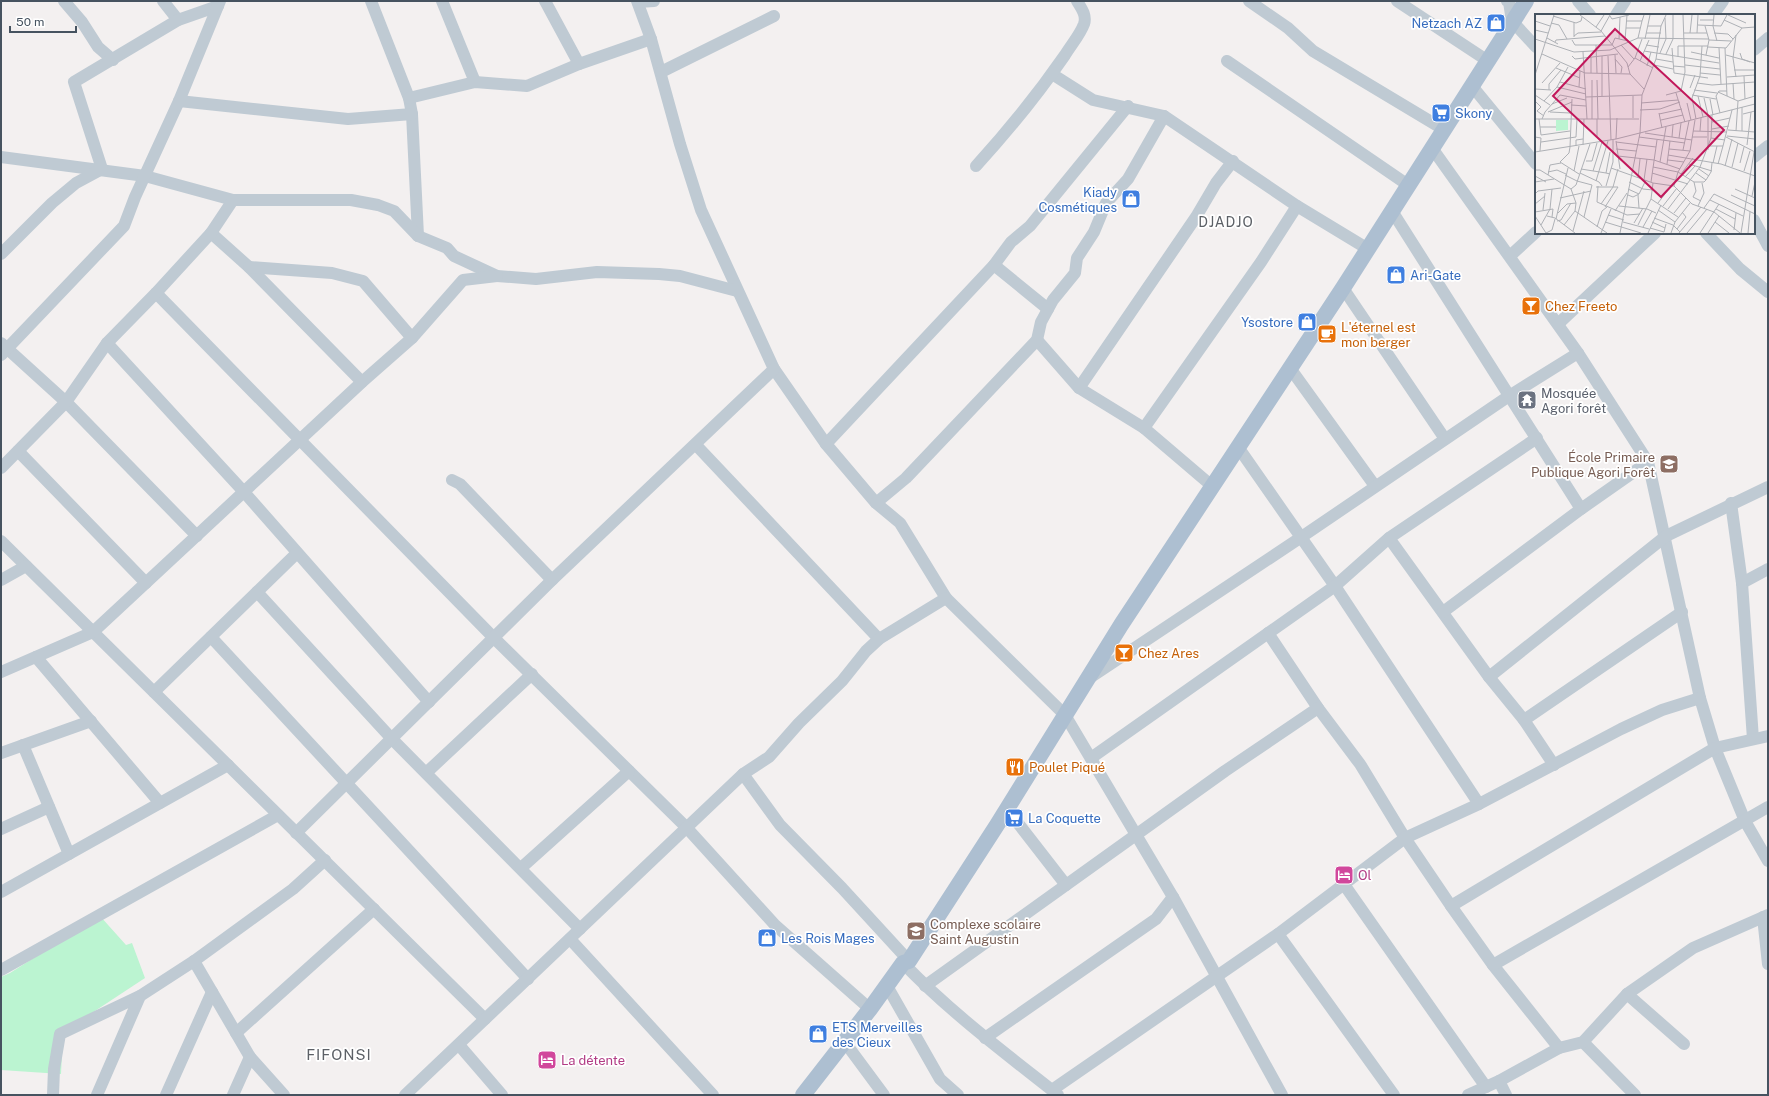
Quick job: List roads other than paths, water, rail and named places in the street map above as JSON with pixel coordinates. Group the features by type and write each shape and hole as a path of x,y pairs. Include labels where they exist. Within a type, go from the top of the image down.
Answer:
{"main road":[{"path":"803,1095 906,962 1007,809 1086,680 1343,288 1526,1"}],"street":[{"path":"64,1 82,22 98,47 112,60"},
{"path":"163,1 178,20"},
{"path":"371,1 409,98 412,114 418,236"},
{"path":"442,1 475,82"},
{"path":"545,1 579,64"},
{"path":"654,1 637,1 661,72 680,144 702,210 737,291 774,369 826,444 876,503 900,523 946,598 1065,715 1135,836 1173,897 1282,1095"},
{"path":"976,166 1004,135 1052,74 1084,23 1083,11 1077,1"},
{"path":"1250,1 1288,28 1313,51 1444,129"},
{"path":"1397,1 1488,61"},
{"path":"1507,1 1509,2 1512,21 1535,46"},
{"path":"1578,1 1589,14"},
{"path":"1617,14 1625,1"},
{"path":"1714,14 1723,1"},
{"path":"102,169 74,82 178,20 219,3"},
{"path":"197,536 66,402 3,349 124,226 135,197 179,101 219,3"},
{"path":"661,72 774,16"},
{"path":"1755,49 1768,38"},
{"path":"409,98 475,82 527,86 579,64 650,39"},
{"path":"1227,61 1408,185"},
{"path":"1052,74 1093,100 1128,106 1164,116 1297,206 1368,249"},
{"path":"1472,86 1535,163"},
{"path":"179,101 348,119 412,114"},
{"path":"826,444 994,265 1011,242 1030,226 1078,170 1128,106"},
{"path":"876,503 906,478 1037,340 1041,322 1053,300 1075,273 1077,258 1094,232 1106,203 1128,179 1164,116"},
{"path":"1755,156 1768,146"},
{"path":"1432,148 1578,353 1648,462 1666,536 1700,698 1715,748 1745,820 1768,862"},
{"path":"1,157 102,169 145,176 233,200 351,200 371,204 394,211 418,236 447,248 464,266 463,280 412,338 362,382 93,632 1,672"},
{"path":"1079,388 1196,217 1216,183 1232,161"},
{"path":"1,254 52,203 76,184 102,169"},
{"path":"1,468 66,402 107,343 156,293 211,233 233,200"},
{"path":"1144,428 1261,262 1297,206"},
{"path":"1392,211 1581,509"},
{"path":"1755,222 1768,246"},
{"path":"211,233 249,267 362,382"},
{"path":"1510,256 1535,233"},
{"path":"1558,324 1654,234"},
{"path":"1707,234 1740,269 1768,292"},
{"path":"454,256 497,276"},
{"path":"994,265 1048,309"},
{"path":"249,267 332,274 363,281 412,338"},
{"path":"463,280 497,276 536,279 597,272 659,274 680,276 737,291"},
{"path":"1343,288 1445,439"},
{"path":"156,293 494,638 686,827 775,926 870,1009"},
{"path":"1037,340 1079,388 1144,428 1212,486"},
{"path":"107,343 244,492 428,702"},
{"path":"1086,680 1300,538 1509,396 1578,353"},
{"path":"1290,368 1375,486"},
{"path":"296,832 552,580 696,445 774,369"},
{"path":"1091,758 1335,586 1389,538 1537,438"},
{"path":"696,445 880,639"},
{"path":"1238,447 1300,538 1335,586 1479,804"},
{"path":"18,451 146,583"},
{"path":"1443,612 1581,509 1648,462"},
{"path":"452,480 460,484 552,580"},
{"path":"1489,677 1666,536 1731,503 1768,487"},
{"path":"1731,503 1742,583 1753,739"},
{"path":"1389,538 1489,677 1524,720 1554,765"},
{"path":"1,541 486,1019"},
{"path":"154,692 297,553"},
{"path":"1,580 26,566"},
{"path":"1742,583 1768,569"},
{"path":"257,592 392,739 580,929"},
{"path":"405,1095 743,774 768,758 799,723 842,681 866,652 880,639 946,598"},
{"path":"1524,720 1682,612"},
{"path":"1268,633 1318,708 1360,764 1405,838 1451,906 1493,965 1559,1048"},
{"path":"211,637 528,979"},
{"path":"36,657 160,803"},
{"path":"14,666 46,668"},
{"path":"426,773 532,674"},
{"path":"743,774 780,825 842,888 925,986 985,1038 1055,1093 1216,976 1278,934 1343,883 1405,838 1479,804 1621,729 1662,710 1700,698"},
{"path":"925,986 1318,708"},
{"path":"1,753 91,722"},
{"path":"1451,906 1715,748 1768,736"},
{"path":"23,745 69,854"},
{"path":"1,892 228,765"},
{"path":"521,868 629,771"},
{"path":"1,829 49,807"},
{"path":"1493,965 1768,807"},
{"path":"1007,809 1066,885"},
{"path":"1,970 278,814"},
{"path":"53,1095 54,1069 60,1034 140,996 194,961 293,889 325,860"},
{"path":"1343,883 1486,1087"},
{"path":"985,1038 1156,919 1173,897"},
{"path":"236,1033 374,909"},
{"path":"1468,1095 1500,1081 1559,1048 1583,1042 1627,994 1693,948 1766,916 1768,964"},
{"path":"1278,934 1394,1095"},
{"path":"570,939 713,1095"},
{"path":"194,961 250,1057 284,1095"},
{"path":"887,986 949,1095"},
{"path":"166,1095 212,992"},
{"path":"1627,994 1684,1044"},
{"path":"97,1095 140,996"},
{"path":"844,1041 884,1095"},
{"path":"1583,1042 1635,1095"},
{"path":"459,1045 502,1095"},
{"path":"233,1095 250,1057"},
{"path":"940,1078 958,1095"},
{"path":"1500,1081 1506,1095"}],"place":[{"name":"Netzach AZ","path":"1496,23"},
{"name":"Skony","path":"1441,113"},
{"name":"Kiady Cosmétiques","path":"1131,199"},
{"name":"Ari-Gate","path":"1396,275"},
{"name":"Chez Freeto","path":"1531,306"},
{"name":"Ysostore","path":"1307,322"},
{"name":"L'éternel est mon berger","path":"1327,334"},
{"name":"Mosquée Agori forêt","path":"1527,400"},
{"name":"École Primaire Publique Agori Forêt","path":"1669,464"},
{"name":"Chez Ares","path":"1124,653"},
{"name":"Poulet Piqué","path":"1015,767"},
{"name":"La Coquette","path":"1014,818"},
{"name":"Ol","path":"1344,875"},
{"name":"Complexe scolaire Saint Augustin","path":"916,931"},
{"name":"Les Rois Mages","path":"767,938"},
{"name":"ETS Merveilles des Cieux","path":"818,1034"},
{"name":"La détente","path":"547,1060"}],"district":[{"name":"DJADJO","path":"1226,222"},
{"name":"FIFONSI","path":"339,1055"}]}
